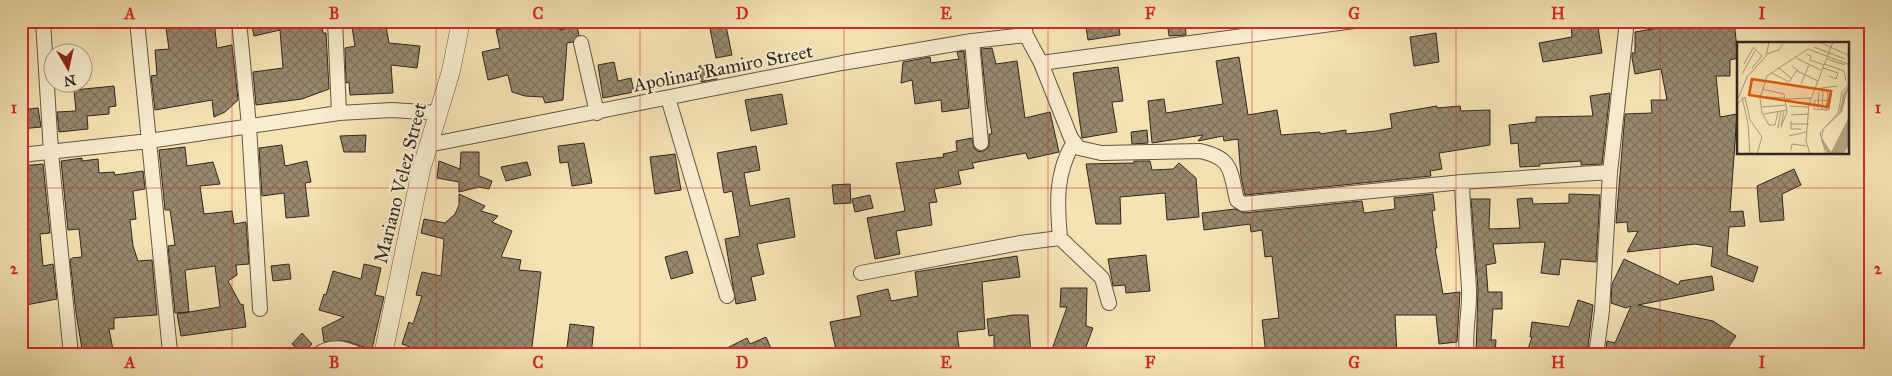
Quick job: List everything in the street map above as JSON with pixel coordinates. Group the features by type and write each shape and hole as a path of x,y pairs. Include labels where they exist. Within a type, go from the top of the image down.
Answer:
{"street":[{"path":"43,21 51,152 71,355"},
{"path":"137,21 170,352"},
{"path":"239,21 249,126 260,309"},
{"path":"335,21 339,113"},
{"name":"Mariano Velez Street","path":"383,355 421,170 451,71 461,21"},
{"path":"1023,21 1026,35 1041,63 1074,142 1080,148 1102,153 1200,151 1214,154 1228,165 1237,200 1243,204 1462,182 1610,172"},
{"path":"1041,63 1354,21"},
{"path":"1596,355 1602,312 1610,172 1627,21"},
{"name":"Apolinar Ramiro Street","path":"428,145 842,63 972,41 1026,35"},
{"path":"972,41 982,143"},
{"path":"581,43 597,113"},
{"path":"668,98 727,296"},
{"path":"21,155 149,141 339,113 392,110 438,113"},
{"path":"1074,142 1065,157 1058,187 1060,238 1102,278 1110,303"},
{"path":"1462,182 1463,236 1469,291 1466,324 1467,355"},
{"path":"861,273 1020,243 1060,238"},
{"path":"317,355 324,349 340,348 360,355"}],"building":[{"path":"165,21 214,21 217,48 232,45 238,100 225,112 214,117 212,100 155,110 151,76 157,75 155,50 169,49"},
{"path":"251,21 321,21 323,33 326,33 329,89 302,99 256,105 253,72 283,68 280,30 254,36"},
{"path":"351,21 385,21 389,43 420,46 417,68 391,65 393,93 350,95 349,82 346,83 345,48 355,46"},
{"path":"542,21 559,21 560,30 577,26 579,35 573,42 567,43 563,100 545,103 543,97 525,96 512,92 508,75 488,80 482,52 500,48 496,30 518,24 543,25"},
{"path":"725,21 732,55 716,58 709,24"},
{"path":"1085,21 1118,21 1120,35 1088,40"},
{"path":"1167,21 1185,21 1186,35 1169,36"},
{"path":"1571,21 1597,21 1602,53 1543,62 1539,43 1572,37"},
{"path":"1699,21 1734,21 1737,58 1730,60 1730,76 1716,76 1720,117 1737,114 1730,212 1743,211 1745,226 1729,227 1727,255 1758,267 1753,282 1711,266 1713,247 1695,244 1627,252 1638,231 1628,232 1627,222 1616,223 1625,114 1652,113 1651,100 1667,100 1661,69 1635,74 1632,53 1635,53 1635,32"},
{"path":"1436,33 1439,62 1414,66 1410,37"},
{"path":"992,48 996,64 1017,61 1025,118 1050,112 1059,152 1028,159 1026,153 972,163 974,168 958,171 961,184 934,189 937,202 929,203 932,225 896,231 900,254 875,259 867,218 905,211 896,163 944,157 943,154 957,151 956,141 972,138 974,148 977,151 982,152 989,147 989,134 992,134 981,49"},
{"path":"964,51 969,108 942,112 941,100 915,104 912,80 901,83 903,62 930,57 931,63 959,59 957,52"},
{"path":"1239,57 1248,115 1277,110 1281,135 1320,132 1320,134 1346,130 1346,134 1376,131 1392,128 1390,114 1437,106 1437,108 1460,106 1461,111 1490,110 1490,145 1439,153 1442,169 1430,171 1431,176 1245,195 1241,177 1238,139 1224,141 1223,136 1198,141 1203,135 1152,143 1148,101 1164,99 1166,113 1223,104 1216,61"},
{"path":"614,62 618,81 631,78 634,92 603,98 598,65"},
{"path":"714,63 717,79 701,82 699,66"},
{"path":"1118,67 1123,101 1112,102 1117,132 1082,138 1073,73"},
{"path":"114,86 116,106 109,107 109,114 87,116 88,129 59,132 57,112 76,111 74,92 92,92 92,88"},
{"path":"1610,93 1602,164 1581,165 1581,161 1520,167 1518,143 1511,144 1509,125 1536,122 1536,117 1593,116 1590,96"},
{"path":"782,94 787,124 751,131 745,100"},
{"path":"38,108 41,127 21,129 21,110"},
{"path":"1147,130 1148,143 1132,144 1131,132"},
{"path":"366,135 365,152 344,152 340,136"},
{"path":"584,143 592,183 572,186 568,162 560,163 558,146"},
{"path":"282,145 285,166 307,161 311,182 305,183 309,216 286,218 284,193 262,196 259,148"},
{"path":"756,146 760,170 744,173 750,206 789,198 795,237 757,244 764,274 751,277 756,300 736,304 725,239 740,236 732,191 724,193 717,153"},
{"path":"185,147 187,166 213,162 220,184 200,186 204,214 232,211 234,224 246,222 249,264 236,265 237,275 228,281 241,305 243,304 246,327 181,336 177,314 220,307 215,266 185,270 189,312 175,313 168,246 175,245 170,210 165,210 159,150"},
{"path":"461,152 479,152 479,176 492,181 489,189 479,187 459,192 459,182 437,178 439,161 460,169"},
{"path":"675,154 681,190 655,194 650,157"},
{"path":"82,158 82,161 98,159 99,173 114,172 115,175 143,171 145,189 133,191 136,219 130,220 133,246 138,261 152,260 157,315 114,318 114,329 109,329 114,355 83,355 76,313 70,260 82,257 79,229 68,230 61,161"},
{"path":"1134,161 1150,161 1152,170 1173,169 1179,163 1196,178 1199,217 1167,220 1165,193 1120,197 1121,224 1096,224 1086,164 1134,163"},
{"path":"527,162 531,175 506,181 501,167"},
{"path":"43,164 50,233 40,234 43,266 53,264 57,299 21,306 21,166"},
{"path":"1794,169 1801,185 1782,194 1784,220 1760,222 1757,186"},
{"path":"850,184 851,203 834,204 832,185"},
{"path":"459,194 485,206 481,211 498,216 492,222 512,231 501,257 521,260 519,270 541,272 531,355 407,355 410,347 402,344 409,322 413,324 422,296 416,295 422,272 441,276 444,239 421,233 424,219 445,223 455,214 459,205"},
{"path":"1433,194 1435,210 1432,211 1437,248 1435,248 1443,294 1460,292 1457,342 1439,344 1436,315 1395,315 1397,355 1266,355 1262,320 1279,318 1272,256 1265,257 1262,230 1251,232 1250,224 1204,230 1202,213 1235,209 1244,213 1362,201 1364,213 1395,209 1394,198"},
{"path":"1569,194 1600,195 1596,262 1561,259 1559,275 1541,273 1545,242 1493,244 1496,263 1486,265 1488,292 1502,292 1502,309 1493,309 1491,340 1496,340 1495,355 1476,355 1478,289 1471,199 1490,199 1489,229 1520,228 1517,199 1532,198 1533,204 1569,203"},
{"path":"870,195 873,208 855,212 852,199"},
{"path":"687,251 693,273 671,279 665,257"},
{"path":"1146,255 1150,291 1126,293 1125,285 1113,286 1108,259"},
{"path":"1017,256 1020,277 982,282 985,329 957,332 960,355 837,355 830,322 861,316 857,296 888,289 891,301 918,296 915,272"},
{"path":"1624,259 1679,285 1680,281 1712,276 1714,290 1638,305 1713,321 1736,336 1723,355 1689,355 1675,348 1673,355 1605,355 1607,341 1615,343 1631,306 1626,308 1611,303 1612,284"},
{"path":"289,264 291,279 273,281 271,266"},
{"path":"364,264 381,268 375,295 384,297 371,353 364,347 346,341 324,342 322,328 344,317 319,310 324,294 326,295 333,271 361,279"},
{"path":"1061,288 1087,288 1086,326 1093,328 1083,355 1050,355 1067,307 1060,307"},
{"path":"1578,300 1593,305 1587,355 1526,355 1532,337 1530,337 1532,322 1569,327"},
{"path":"1028,315 1031,355 994,355 994,335 989,336 987,319"},
{"path":"570,324 594,327 591,355 566,355"},
{"path":"302,333 312,344 302,354 292,344"},
{"path":"766,337 774,355 713,355 747,338 750,344"}]}
